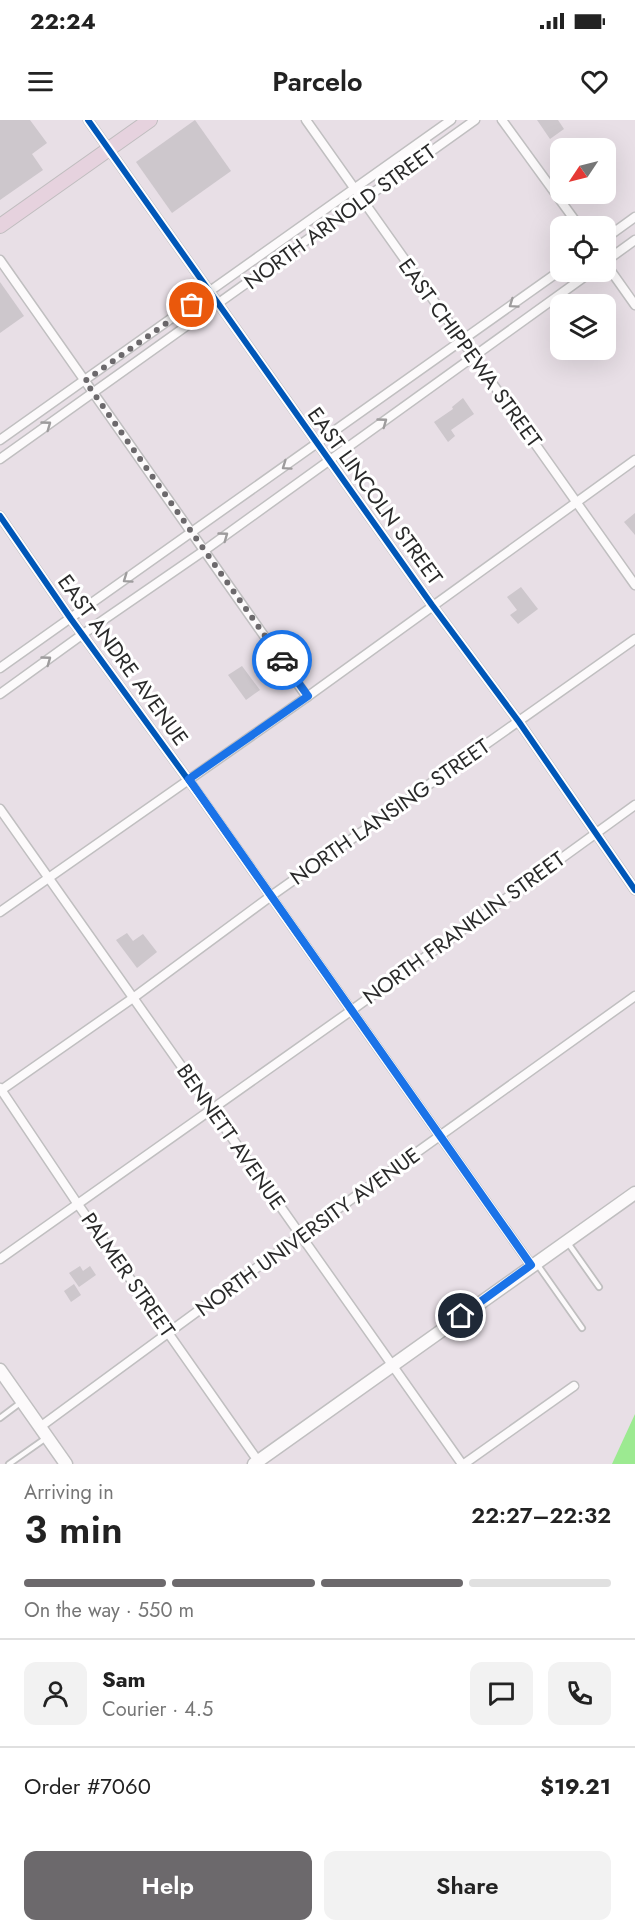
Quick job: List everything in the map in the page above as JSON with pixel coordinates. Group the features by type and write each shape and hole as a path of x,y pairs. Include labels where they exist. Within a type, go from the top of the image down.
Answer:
{"main road":[{"path":"0,226 150,120"}],"street":[{"name":"EAST LINCOLN STREET","path":"88,120 432,605 519,722 635,890"},
{"name":"EAST CHIPPEWA STREET","path":"306,120 635,585"},
{"name":"NORTH ARNOLD STREET","path":"0,440 451,120"},
{"name":"NORTH ARNOLD STREET","path":"0,459 475,120"},
{"path":"501,120 572,216"},
{"path":"616,231 635,217"},
{"path":"616,254 635,240"},
{"path":"0,260 308,696"},
{"path":"616,277 635,305"},
{"path":"0,668 550,278"},
{"path":"0,694 83,633 205,550 577,282"},
{"path":"0,912 308,696 635,460"},
{"name":"EAST ANDRE AVENUE","path":"0,516 71,619 189,779 439,1137 533,1264"},
{"name":"NORTH LANSING STREET","path":"1,1090 635,639"},
{"name":"NORTH FRANKLIN STREET","path":"0,1259 352,1010 635,805"},
{"name":"BENNETT AVENUE","path":"0,809 463,1464"},
{"name":"NORTH UNIVERSITY AVENUE","path":"44,1432 168,1333 635,996"},
{"name":"PALMER STREET","path":"1,1090 256,1463"},
{"path":"256,1463 635,1193"},
{"path":"0,1370 66,1464"},
{"path":"463,1464 574,1386"}],"lane":[{"path":"567,1240 599,1287"},
{"path":"533,1264 582,1328"},
{"path":"0,1418 22,1402"},
{"path":"9,1464 44,1432"}],"shaded area":[{"path":"635,1414 635,1464 612,1464"}],"building":[{"path":"0,120 30,120 47,143 32,154 43,170 0,200"},
{"path":"195,120 231,171 172,213 136,162"},
{"path":"537,120 558,120 564,129 550,139"},
{"path":"0,282 24,316 0,333"},
{"path":"463,398 474,414 451,430 455,436 448,442 434,422 453,409 452,407"},
{"path":"635,513 635,535 624,522"},
{"path":"521,587 538,609 518,624 510,615 517,610 507,597"},
{"path":"242,666 260,690 246,700 228,675"},
{"path":"127,933 133,941 143,934 157,952 137,968 116,940"},
{"path":"80,1266 83,1271 90,1266 96,1275 79,1287 69,1273"},
{"path":"74,1284 81,1295 71,1302 64,1291"}],"cycle path":[{"path":"88,120 432,605 519,722 635,890"},
{"path":"0,516 531,1265"}],"way so far":[{"path":"192,305 85,381 282,660"}],"route":[{"path":"282,660 308,696 189,779 531,1265 461,1316"}]}
